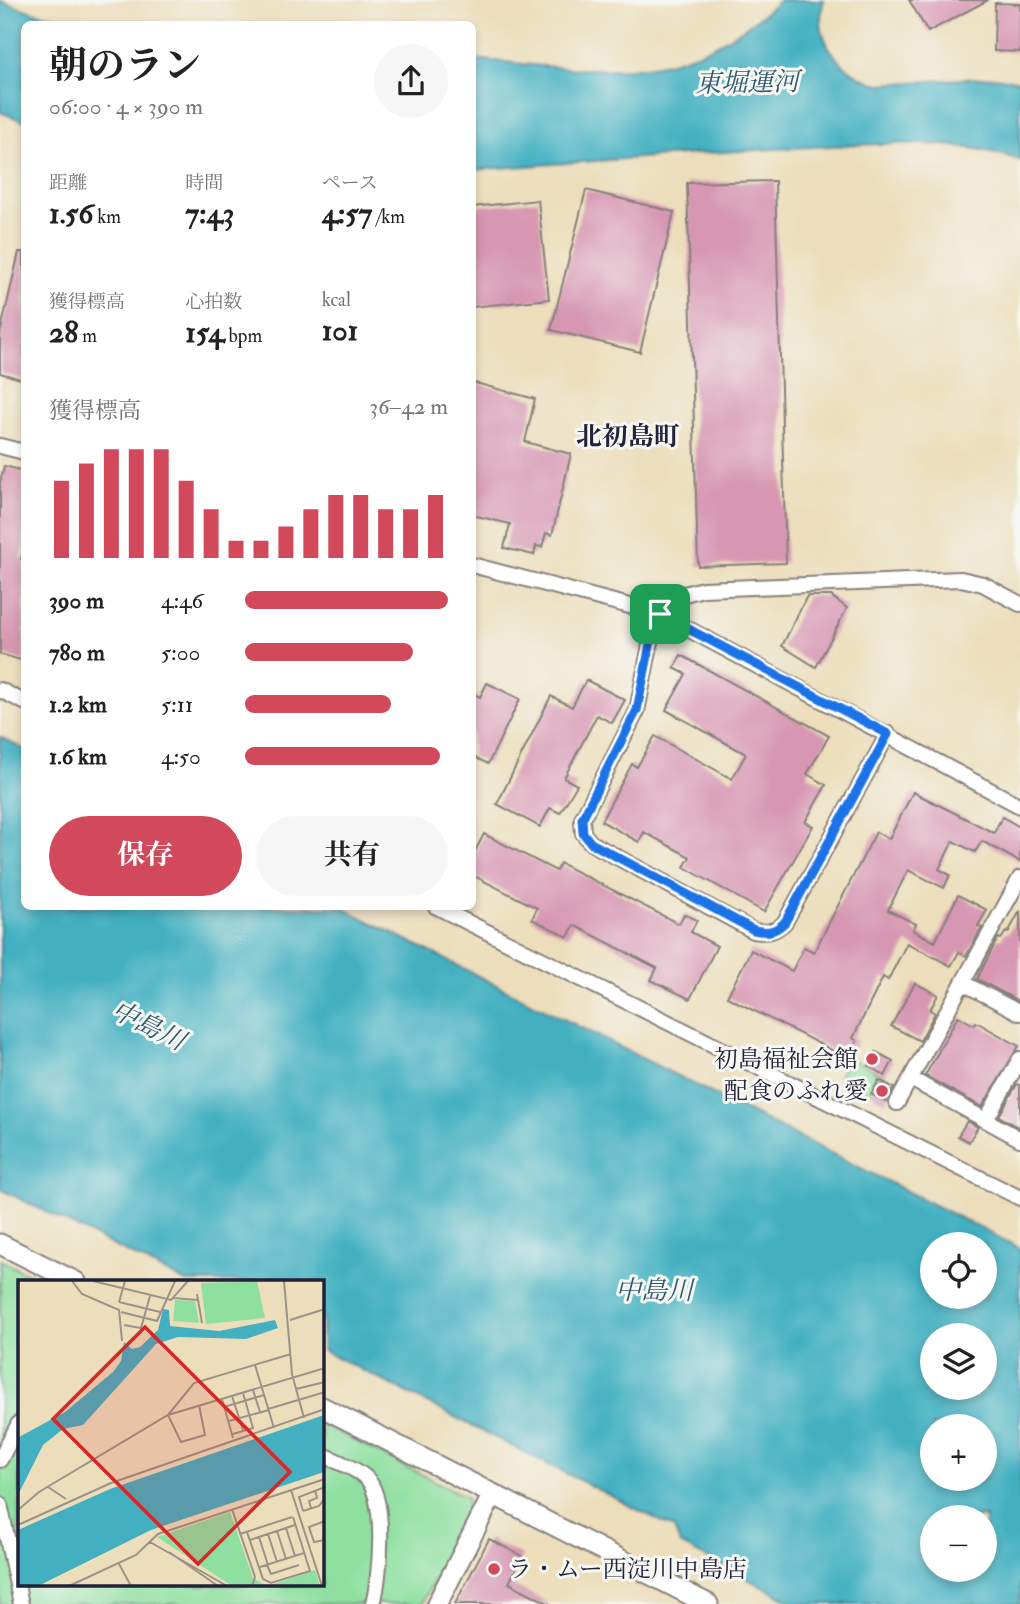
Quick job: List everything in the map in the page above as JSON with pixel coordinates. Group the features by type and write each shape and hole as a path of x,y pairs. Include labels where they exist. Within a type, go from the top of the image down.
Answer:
{"street":[{"path":"0,446 21,451"},
{"path":"476,566 660,614 1020,806"},
{"path":"888,734 785,922 777,930 766,933 754,930 591,843 583,833 582,819 637,710 652,635 660,614 673,597 703,589 961,579 983,584 1020,604"},
{"path":"0,690 21,700"},
{"path":"897,1103 1020,879"},
{"path":"443,910 1020,1198"},
{"path":"963,983 1020,1013"},
{"path":"986,1120 1020,1059"},
{"path":"911,1079 1020,1139"},
{"path":"0,1244 72,1280"},
{"path":"324,1408 708,1604"},
{"path":"0,1460 18,1425"},
{"path":"324,1455 367,1478 375,1494 380,1563 373,1604"},
{"path":"437,1604 493,1494"},
{"path":"0,1504 21,1604"}],"green space":[{"path":"849,1057 896,1083 894,1085 878,1077 869,1093 839,1076"},
{"path":"0,1260 39,1280 18,1280 18,1586 324,1586 324,1425 466,1497 468,1511 422,1604 0,1604"}],"water":[{"name":"東堀運河","path":"780,0 824,0 821,15 826,42 842,64 866,79 879,84 995,77 1020,81 1020,160 964,147 878,144 476,170 476,59 559,67 635,68 671,62 706,50 742,29"},
{"path":"0,1 33,12 76,21 21,21 21,120 0,112"},
{"name":"中島川","path":"0,737 21,748 21,910 347,910 988,1232 920,1232 920,1309 997,1309 997,1236 1020,1248 1020,1604 796,1604 680,1544 674,1528 324,1351 324,1280 182,1280 0,1189"}],"building":[{"path":"909,0 988,0 928,32"},
{"path":"995,3 1020,4 1020,52 994,51"},
{"path":"775,181 786,563 698,566 687,183"},
{"path":"586,190 674,212 640,352 551,330"},
{"path":"538,200 549,299 476,307 476,207"},
{"path":"21,252 21,379 0,373 0,334"},
{"path":"476,383 535,399 525,442 571,454 552,535 546,533 542,547 536,546 534,555 504,548 510,524 476,516"},
{"path":"4,466 21,470 21,660 0,654 0,482"},
{"path":"807,596 831,596 847,608 816,667 782,646"},
{"path":"681,655 829,736 807,774 826,785 805,822 813,826 764,912 684,867 690,857 644,832 639,842 601,821 632,764 637,767 655,736 732,779 746,754 666,710 686,674 674,668"},
{"path":"586,680 625,700 612,723 597,715 564,778 577,785 560,813 550,808 540,827 497,804 551,696 572,707"},
{"path":"487,683 520,699 488,764 476,758 476,695 480,697"},
{"path":"913,792 994,833 1002,817 1020,827 1020,862 982,841 975,852 953,841 939,869 950,875 944,888 908,870 888,910 916,924 913,930 935,942 958,895 987,910 978,926 982,928 966,956 959,952 951,966 907,943 888,980 883,977 853,1038 857,1041 850,1056 845,1053 843,1056 727,997 751,950 792,971 804,947 814,952 876,832 889,839"},
{"path":"484,834 556,871 560,863 679,924 684,914 697,920 691,932 717,946 690,999 651,980 657,968 574,925 568,937 532,919 537,908 476,877 476,849"},
{"path":"1020,911 1020,1002 977,979 998,938 1001,939 1008,933"},
{"path":"915,983 938,995 930,1010 935,1013 920,1041 891,1026"},
{"path":"958,1016 974,1025 976,1022 1019,1046 982,1107 925,1076"},
{"path":"876,1052 893,1061 885,1076 869,1066"},
{"name":"配食のふれ愛","path":"879,1080 894,1088 886,1102 871,1094"},
{"path":"1017,1084 1020,1085 1020,1128 999,1116"},
{"path":"967,1121 978,1127 969,1142 958,1136"},
{"name":"ラ・ムー西淀川中島店","path":"489,1539 522,1556 509,1583 550,1604 455,1604"}],"place":[{"name":"初島福祉会館","path":"872,1059"},
{"name":"配食のふれ愛","path":"882,1091"},
{"name":"ラ・ムー西淀川中島店","path":"494,1569"}],"district":[{"name":"北初島町","path":"628,437"}],"route":[{"path":"660,614 888,734 785,922 777,930 766,933 754,930 591,843 583,833 582,819 637,710 652,635 660,614"}]}
